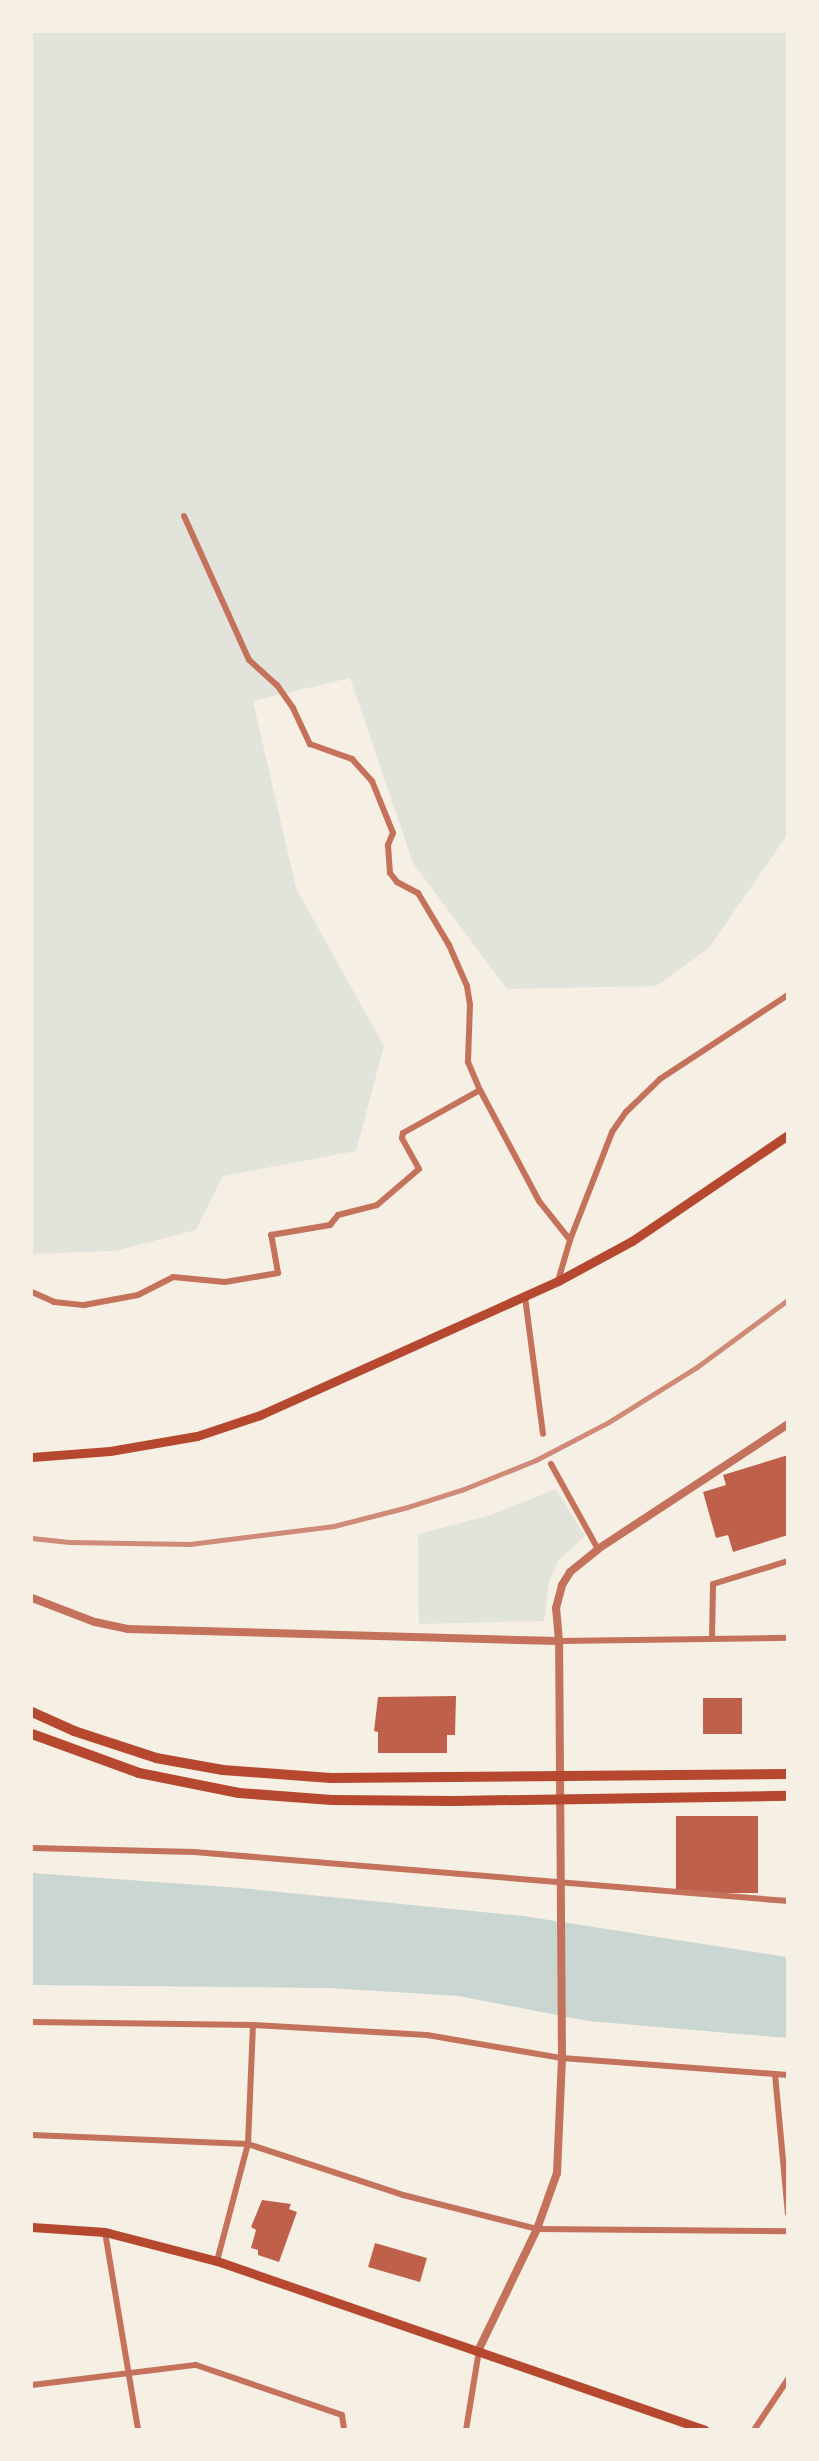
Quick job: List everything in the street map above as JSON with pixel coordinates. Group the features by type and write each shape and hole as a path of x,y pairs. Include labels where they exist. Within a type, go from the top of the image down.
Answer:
{"highway":[{"path":"32,1712 74,1731 156,1758 223,1770 331,1778 788,1774"},
{"path":"32,1734 139,1773 239,1793 332,1800 788,1796"}],"main road":[{"path":"32,1457 110,1451 197,1436 260,1415 558,1281 632,1241 788,1135"},
{"path":"32,2227 105,2232 217,2261 479,2349 705,2430"}],"street":[{"path":"184,516 249,660 277,685 293,708 310,744 352,759 372,781 393,834 388,845 390,873 397,882 418,893 449,944 467,986 470,1004 468,1062 480,1090 525,1178 570,1240"},
{"path":"558,1281 570,1240 612,1132 626,1112 660,1079 788,995"},
{"path":"32,1292 54,1302 83,1305 138,1295 173,1277 225,1283 278,1272 271,1235 330,1225 338,1215 377,1205 419,1169 402,1138 403,1133 480,1090"},
{"path":"525,1297 543,1434"},
{"path":"467,2430 479,2349 537,2229 557,2174 562,2044 559,1641 556,1608 562,1585 570,1572 598,1549 788,1424"},
{"path":"551,1464 598,1549"},
{"path":"712,1639 712,1584 788,1560"},
{"path":"32,1598 95,1622 127,1629 559,1641 788,1638"},
{"path":"32,1849 194,1852 788,1901"},
{"path":"32,2022 253,2025 427,2035 562,2058 788,2075"},
{"path":"217,2261 248,2144 253,2025"},
{"path":"775,2074 788,2213"},
{"path":"32,2135 248,2144 403,2195 537,2229 788,2231"},
{"path":"105,2232 131,2372 138,2430"},
{"path":"32,2385 196,2365 342,2415 344,2430"},
{"path":"754,2430 788,2379"}],"shaded area":[{"path":"32,32 788,32 787,835 709,948 656,986 507,989 413,863 350,678 253,701 296,888 384,1046 356,1151 223,1176 196,1230 115,1251 32,1254"},
{"path":"556,1489 585,1536 558,1561 549,1582 544,1621 419,1624 418,1534 491,1515"},
{"path":"32,1873 240,1888 523,1916 787,1957 787,2038 588,2021 459,1996 328,1988 32,1985"}],"building":[{"path":"788,1455 788,1535 733,1552 728,1535 716,1538 703,1492 726,1485 723,1475"},
{"path":"456,1696 455,1735 447,1735 447,1753 378,1753 378,1732 374,1731 378,1697"},
{"path":"703,1698 742,1698 742,1734 703,1734"},
{"path":"676,1816 758,1816 758,1893 676,1893"},
{"path":"262,2200 291,2204 289,2209 297,2212 279,2262 258,2255 258,2250 251,2248 256,2230 251,2227"},
{"path":"375,2243 427,2258 420,2282 368,2267"}],"railway":[{"path":"32,1538 69,1542 190,1544 334,1526 408,1507 464,1489 536,1460 609,1422 697,1367 788,1300"}]}
